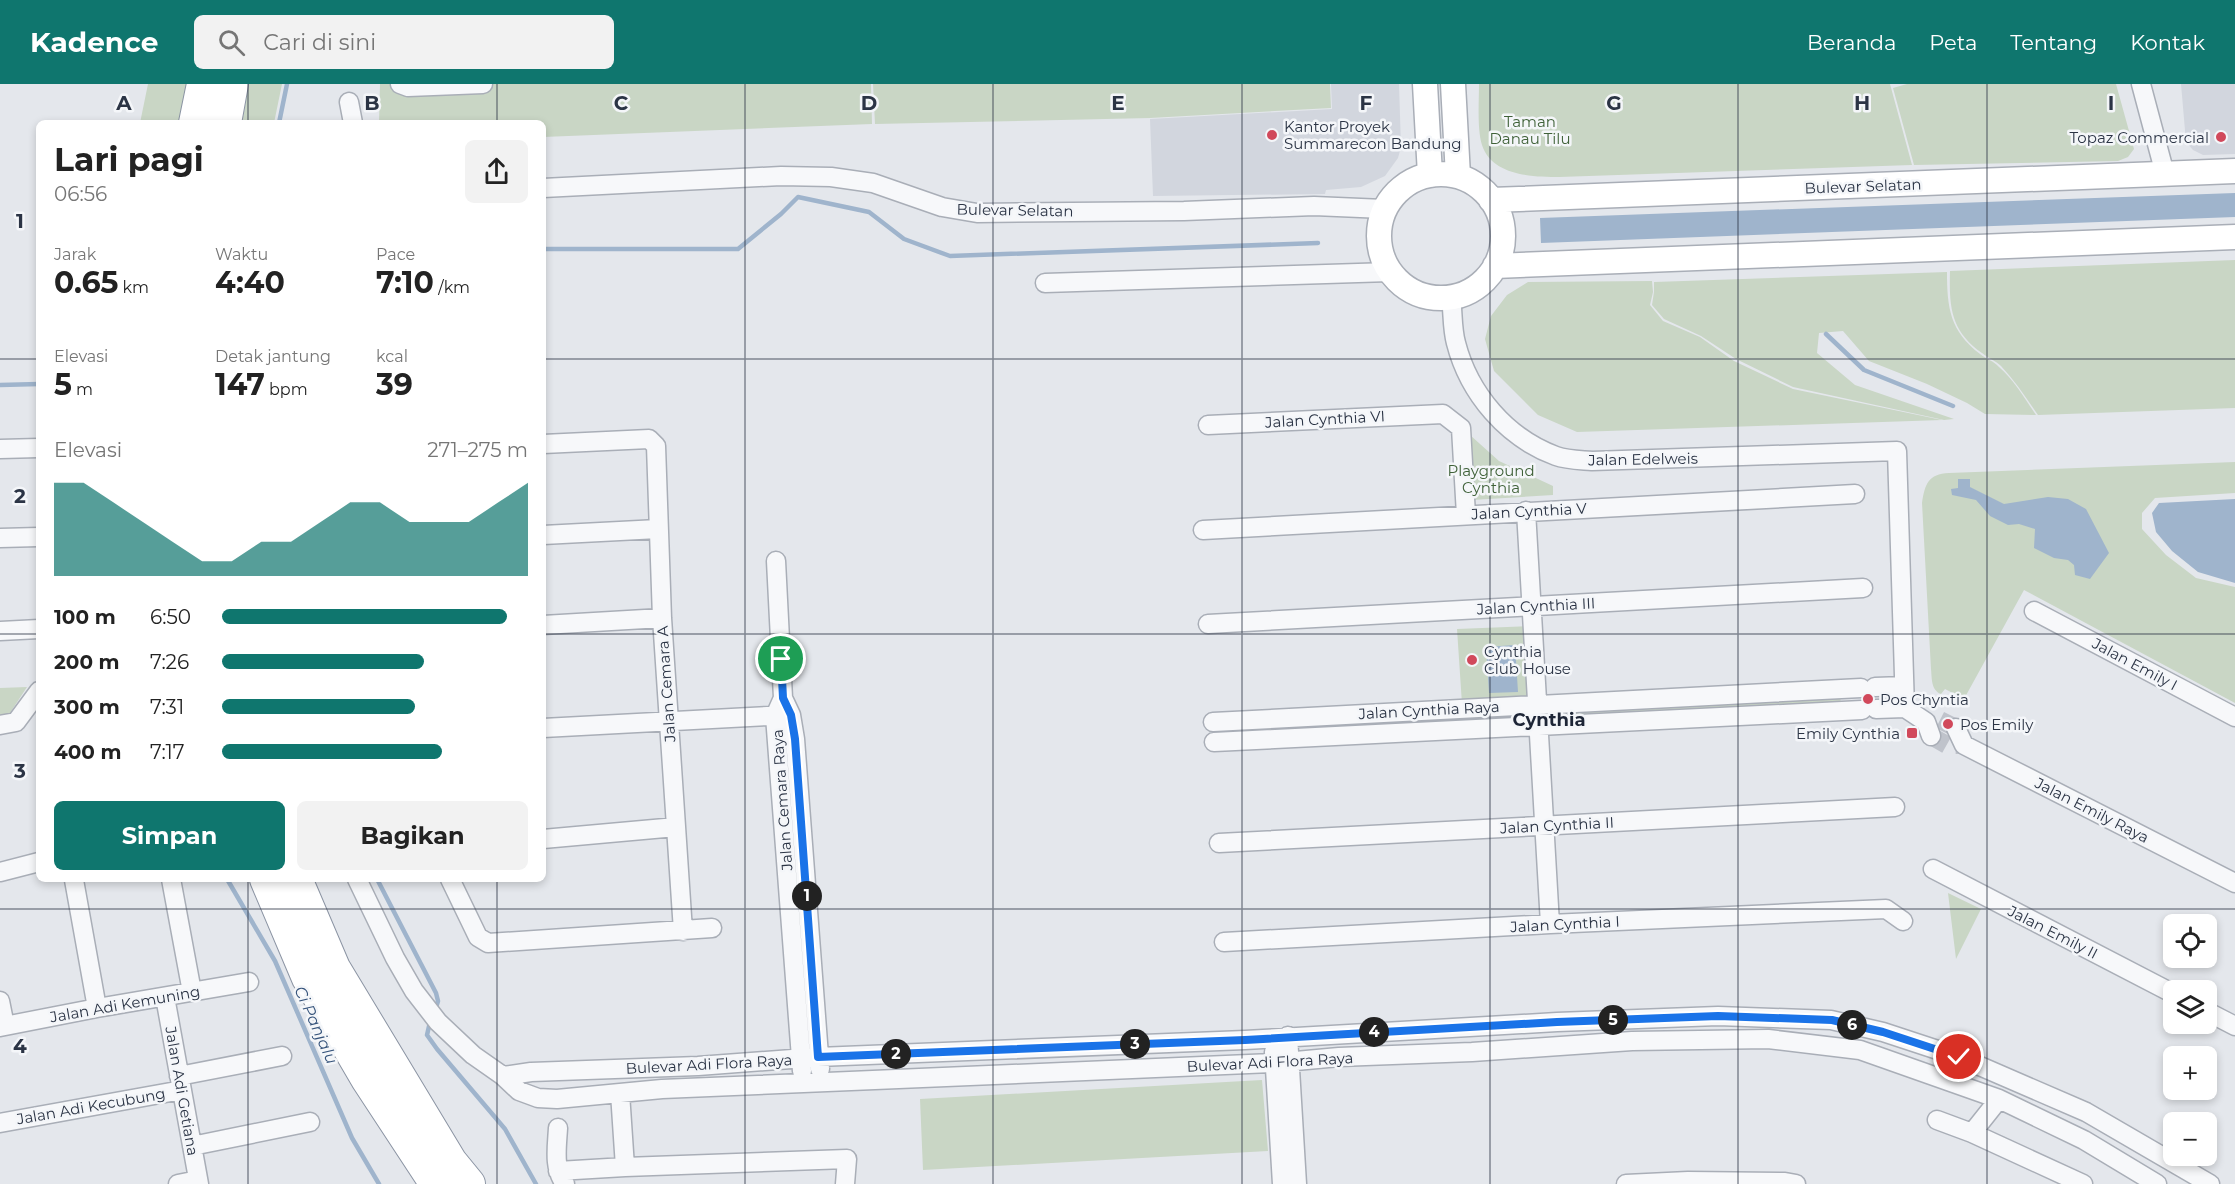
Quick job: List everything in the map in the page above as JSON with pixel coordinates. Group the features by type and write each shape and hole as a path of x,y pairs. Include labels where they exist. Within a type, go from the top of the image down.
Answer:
{"highway":[{"path":"196,120 203,84"},
{"path":"226,120 232,84"},
{"path":"267,882 308,978 367,1079 436,1184"},
{"path":"297,882 334,968 451,1162 469,1184"}],"main road":[{"path":"1425,84 1430,175"},
{"path":"1453,84 1458,176"},
{"name":"Bulevar Selatan","path":"1491,200 2235,171"},
{"path":"1430,175 1458,176 1476,186 1491,200 1498,212 1503,232 1501,253 1495,266 1477,287 1465,294 1437,298 1417,293 1399,283 1390,272 1379,248 1380,222 1384,209 1392,197 1416,179 1430,175"},
{"path":"1495,266 2235,237"}],"street":[{"path":"400,84 408,87 483,84"},
{"path":"2141,84 2165,174"},
{"path":"349,102 352,120"},
{"name":"Bulevar Selatan","path":"546,188 781,176 831,177 873,183 942,207 977,213 1184,211 1314,206 1384,209"},
{"path":"1045,283 1390,272"},
{"name":"Jalan Edelweis","path":"1452,297 1456,343 1470,379 1493,415 1522,440 1558,457 1592,461 1897,451 1904,686"},
{"name":"Jalan Cynthia VI","path":"1208,425 1443,414 1461,428 1466,514"},
{"name":"Jalan Cemara A","path":"546,444 649,440 653,442 656,451 662,618 683,931"},
{"path":"0,449 36,448"},
{"name":"Jalan Cynthia V","path":"1203,530 1856,494"},
{"path":"1526,511 1550,924"},
{"path":"546,535 658,529"},
{"path":"0,538 36,537"},
{"name":"Jalan Cemara Raya","path":"776,561 783,715 797,757 812,1083"},
{"name":"Jalan Cynthia III","path":"1208,624 1863,588"},
{"name":"Jalan Emily I","path":"2034,611 2235,717"},
{"path":"546,625 662,618"},
{"path":"0,631 36,630"},
{"path":"1904,686 1905,708"},
{"name":"Jalan Cynthia Raya","path":"1213,722 1904,686"},
{"path":"8,724 36,694"},
{"name":"Jalan Cynthia Raya","path":"1214,742 1905,708"},
{"name":"Jalan Emily Raya","path":"1905,708 2235,883"},
{"path":"546,728 783,715"},
{"path":"8,724 36,716"},
{"name":"Jalan Cynthia II","path":"1219,843 1894,807"},
{"path":"546,839 676,827"},
{"path":"0,872 36,863"},
{"name":"Jalan Emily II","path":"1933,869 2163,988"},
{"path":"74,882 97,1008"},
{"path":"172,882 192,992"},
{"name":"Bulevar Adi Flora Raya","path":"358,882 395,958 414,991 433,1015 473,1055 503,1076 519,1091 538,1098 557,1099 663,1089 1282,1063 1632,1041 1768,1039 1860,1050 1999,1099 2084,1140 2157,1184"},
{"path":"451,882 478,937 488,943 712,928"},
{"name":"Jalan Cynthia I","path":"1224,942 1886,909 1903,921"},
{"name":"Jalan Adi Kemuning","path":"2,1027 249,982"},
{"name":"Jalan Adi Getiana","path":"165,998 198,1182"},
{"path":"0,1001 2,1027"},
{"path":"1718,1016 1720,1039"},
{"name":"Bulevar Adi Flora Raya","path":"503,1076 531,1072 698,1066 810,1058 1557,1022 1718,1016 1832,1020 1883,1032 1959,1057 2086,1112 2211,1184"},
{"path":"2217,1017 2235,1026"},
{"path":"1280,1037 1297,1184"},
{"name":"Jalan Adi Kecubung","path":"0,1123 180,1083 282,1056"},
{"path":"1282,1063 1282,1184"},
{"path":"620,1093 625,1167"},
{"path":"1972,1133 1999,1099"},
{"path":"1937,1120 1972,1133 2084,1184"},
{"path":"192,1146 310,1122"},
{"path":"558,1128 561,1178 625,1167 847,1159 845,1184"},
{"path":"1626,1184 1688,1181 1796,1184"},
{"path":"178,1184 198,1182"}],"shaded area":[{"path":"1331,84 1399,84 1401,147 1398,158 1385,176 1361,187 1326,190 1325,194 1153,196 1150,119 1332,109"},
{"name":"Topaz Commercial","path":"2181,84 2235,84 2235,154 2203,155 2193,150 2186,142"}],"green space":[{"path":"148,84 189,84 182,120 141,120"},
{"path":"249,84 282,84 275,120 243,120"},
{"path":"380,84 871,84 872,124 546,137 546,120 379,120"},
{"path":"873,84 1330,84 1331,108 1150,118 875,124"},
{"name":"Taman Danau Tilu","path":"1479,84 1890,84 1912,165 1559,177 1514,173 1495,163 1487,155 1482,145 1479,131"},
{"path":"1907,84 2116,84 2134,149 2128,157 2118,161 1914,165 1893,88"},
{"path":"2235,260 2235,408 2038,415 2001,366 1972,345 1964,336 1954,318 1950,296 1950,271"},
{"path":"1947,272 1952,318 1962,337 2010,378 2036,415 1985,414 1927,384 1869,361 1843,331 1819,333 1817,353 1855,385 1954,419 1944,420 1793,387 1736,359 1701,336 1664,319 1652,305 1654,282"},
{"path":"1652,281 1653,292 1650,305 1663,321 1700,337 1734,361 1793,389 1942,420 1577,432 1538,415 1494,371 1485,339 1491,316 1507,295 1528,282"},
{"name":"Playground Cynthia","path":"1470,435 1499,461 1553,486 1553,495 1472,500"},
{"path":"2235,462 2235,493 2155,498 2142,513 2142,529 2166,555 2196,578 2235,587 2235,703 2024,590 1964,699 1945,689 1941,694 1935,690 1931,669 1922,503 1926,485 1932,478 1949,473"},
{"path":"1530,626 1534,701 1462,704 1457,629"},
{"path":"27,687 8,716 0,718 0,688"},
{"path":"1840,693 1841,707 1541,723 1541,709"},
{"path":"1534,709 1535,723 1217,740 1216,726"},
{"path":"1948,893 1981,909 1956,959"},
{"path":"1262,1080 1268,1151 923,1170 920,1099"}],"water":[{"path":"2235,193 2235,217 1541,243 1540,218"},
{"path":"1958,479 1970,479 1970,487 2004,504 2048,497 2068,499 2086,509 2109,553 2090,579 2075,575 2074,565 2068,560 2054,558 2034,548 2035,529 2019,524 2008,525 1990,516 1976,500 1952,495 1951,489 1958,488"},
{"path":"2235,499 2235,583 2198,572 2172,551 2156,532 2152,513 2159,503"},
{"path":"1515,645 1518,692 1489,693 1486,647"}],"waterway":[{"path":"280,120 287,84"},
{"path":"546,249 738,249 798,197 869,212 904,239 950,256 1318,243"},
{"path":"1826,334 1864,370 1953,406"},
{"name":"Ci Panjalu","path":"0,385 36,384"},
{"name":"Ci Panjalu","path":"229,882 275,961 352,1138 379,1184"},
{"path":"379,882 436,993 438,1001 435,1011"},
{"path":"430,1022 427,1035 505,1129 536,1184"}],"tunnel":[{"path":"1940,720 1956,728"},
{"path":"1931,736 1947,745 1964,745"}],"place":[{"name":"Kantor Proyek Summarecon Bandung","path":"1272,135"},
{"name":"Topaz Commercial","path":"2221,137"},
{"name":"Cynthia Club House","path":"1472,660"},
{"name":"Pos Chyntia","path":"1868,699"},
{"name":"Pos Emily","path":"1948,724"},
{"name":"Emily Cynthia","path":"1912,733"}],"district":[{"name":"Cynthia","path":"1549,720"}],"route":[{"path":"781,659 783,698 791,715 795,739 818,1057 1245,1040 1557,1022 1718,1016 1832,1020 1883,1032 1959,1057"}]}
